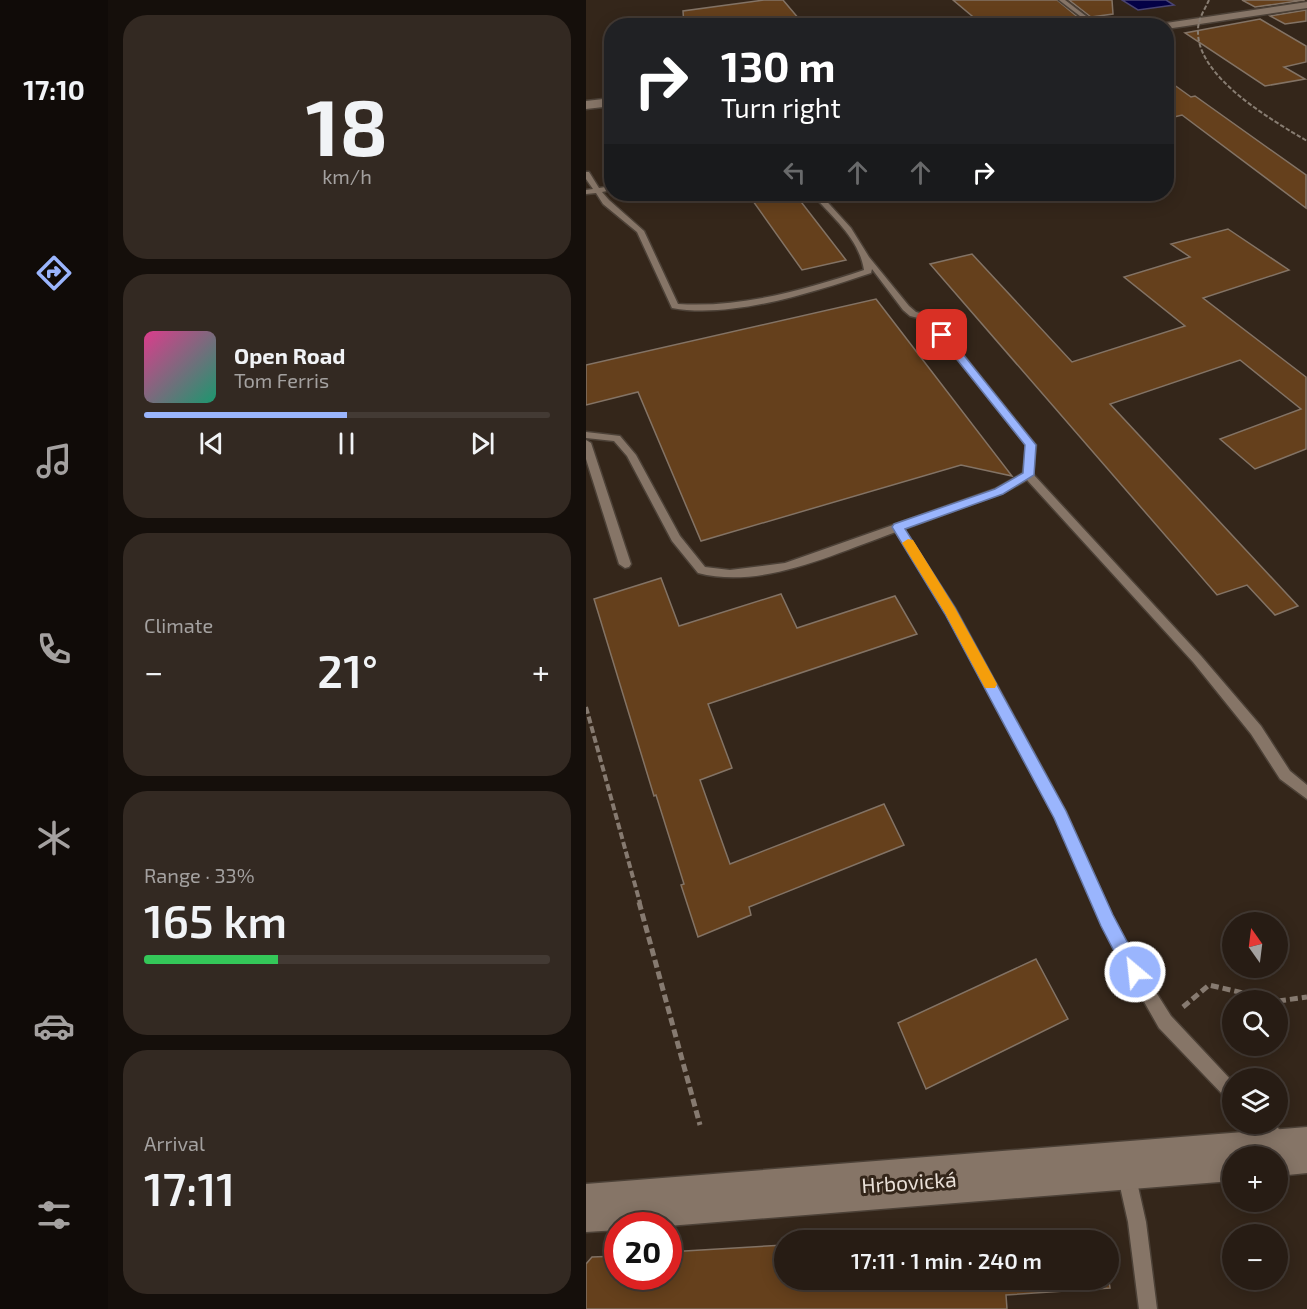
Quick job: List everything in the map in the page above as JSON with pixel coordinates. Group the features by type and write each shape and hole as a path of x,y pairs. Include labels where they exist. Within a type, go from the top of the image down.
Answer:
{"main road":[{"name":"Hrbovická","path":"586,1208 1222,1158"}],"street":[{"path":"1174,25 1306,5"},
{"path":"586,105 604,103"}],"lane":[{"path":"1062,0 1087,18"},
{"path":"586,174 604,199"},
{"path":"586,192 604,189"},
{"path":"605,201 640,231 675,306 697,309 736,305 835,283 868,271 868,259"},
{"path":"822,201 906,308 913,314 929,318 1031,445 1028,475 1197,659 1256,730 1285,775 1306,793"},
{"path":"586,435 617,438 631,455 676,538 702,570 730,574 786,567 999,491 1028,475"},
{"path":"586,443 625,564"},
{"path":"898,527 951,611 1061,816 1107,920 1135,972 1165,1022 1222,1082"},
{"path":"1124,1167 1137,1222 1148,1309"}],"path":[{"path":"586,707 700,1125"},
{"path":"1183,1007 1209,985 1226,990"},
{"path":"1288,999 1306,996"}],"shaded area":[{"path":"1122,0 1166,0 1174,5 1138,10"}],"building":[{"path":"764,0 783,0 798,18 683,18 683,11"},
{"path":"953,0 1057,0 1079,18 974,18"},
{"path":"1069,0 1112,0 1113,14 1091,17"},
{"path":"1242,0 1305,0 1255,7"},
{"path":"1306,10 1306,21 1285,24 1270,16"},
{"path":"1260,19 1306,46 1306,62 1284,67 1305,79 1265,86 1185,33"},
{"path":"1174,85 1191,97 1195,96 1306,175 1306,208 1182,115 1174,117"},
{"path":"753,201 800,201 846,260 802,270"},
{"path":"1228,229 1289,270 1203,298 1306,377 1306,449 1255,469 1220,439 1301,409 1240,360 1110,404 1298,606 1275,615 1247,585 1217,595 930,264 972,254 1072,362 1185,326 1124,277 1190,257 1171,244"},
{"path":"876,299 1012,476 961,465 701,541 638,392 586,405 586,365"},
{"path":"661,578 679,626 781,594 797,628 895,596 917,634 708,704 732,768 700,780 730,864 884,804 904,845 749,907 751,915 698,937 681,885 684,884 656,795 654,796 594,599"},
{"path":"1036,959 1068,1019 926,1089 898,1023"},
{"path":"774,1246 774,1290 1080,1290 1006,1295 1007,1309 586,1309 586,1264 592,1257 604,1257 604,1290 682,1290 682,1251"}],"railway":[{"path":"1209,0 1198,26 1201,47 1209,64 1239,95 1307,141"}],"slow traffic":[{"path":"908,543 951,611 990,684"}],"route":[{"path":"942,335 1031,445 1028,475 999,491 898,527 951,611 1061,816 1107,920 1135,972"}]}
